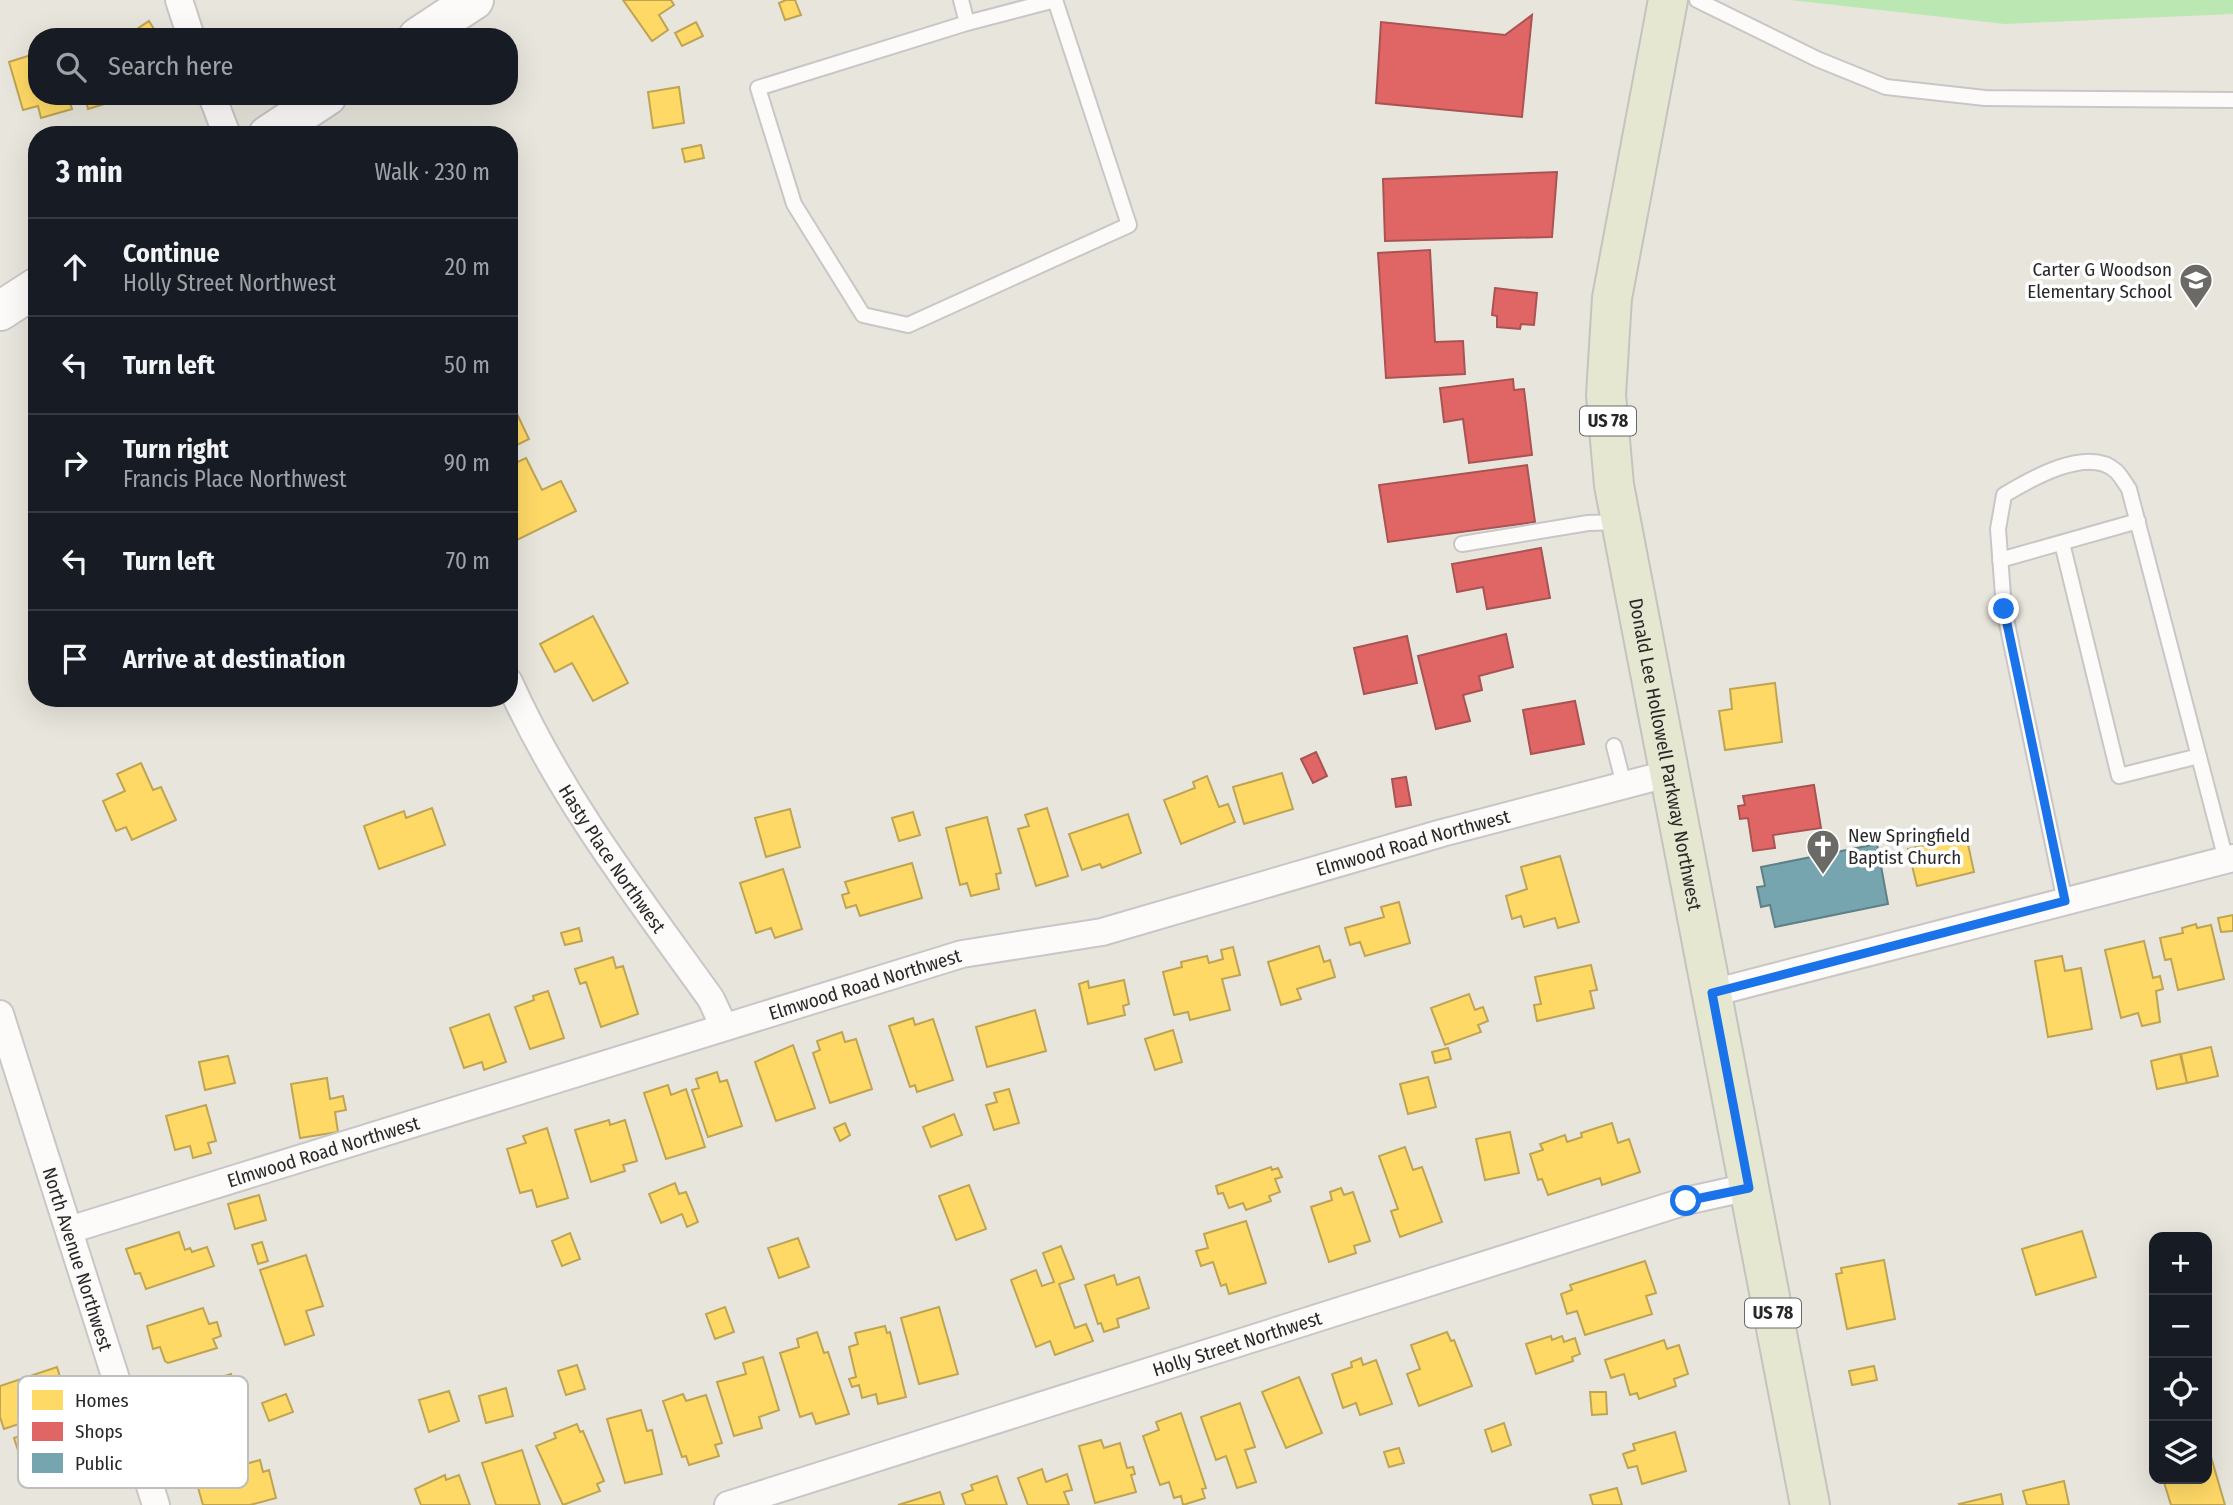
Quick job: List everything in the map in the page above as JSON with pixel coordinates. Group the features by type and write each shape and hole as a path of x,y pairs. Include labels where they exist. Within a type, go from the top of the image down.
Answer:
{"main road":[{"name":"Donald Lee Hollowell Parkway Northwest","path":"1668,0 1612,298 1606,394 1614,485 1810,1505"}],"street":[{"path":"179,0 188,28"},
{"path":"432,28 474,0"},
{"path":"216,105 224,126"},
{"path":"282,126 313,105"},
{"path":"0,311 28,293"},
{"name":"Hasty Place Northwest","path":"518,702 534,738 588,827 711,999 724,1027"},
{"name":"Elmwood Road Northwest","path":"69,1230 962,954 1102,932 1442,833 1671,773"},
{"path":"1712,993 2229,859"},
{"name":"North Avenue Northwest","path":"0,1014 115,1376"},
{"name":"Holly Street Northwest","path":"728,1505 1686,1201 1749,1188"},
{"name":"North Avenue Northwest","path":"151,1488 156,1505"}],"lane":[{"path":"961,0 967,23"},
{"path":"1055,0 1129,225 908,325 863,315 794,204 758,88 967,23 1055,0"},
{"path":"1697,0 1817,59 1886,87 1985,98 2233,100"},
{"path":"2065,901 2004,609 1998,529 2004,495 2050,468 2091,462 2114,469 2129,488 2199,756 2229,859"},
{"path":"2000,560 2137,521"},
{"path":"1462,544 1588,523 1621,522"},
{"path":"2062,543 2119,776 2199,756"},
{"path":"1614,746 1624,785"}],"green space":[{"path":"1790,0 2233,0 2233,14 2005,24"}],"building: Homes":[{"path":"623,0 671,0 674,5 659,15 668,30 652,41"},
{"path":"795,0 801,15 785,20 779,3"},
{"path":"149,21 153,28 138,28"},
{"path":"696,22 703,36 682,46 675,33"},
{"path":"28,56 28,105 71,105 72,109 41,118 38,106 23,110 9,62"},
{"path":"679,87 684,123 653,128 648,92"},
{"path":"701,145 704,158 685,162 682,149"},
{"path":"518,416 529,439 518,444"},
{"path":"526,458 542,490 561,481 576,511 518,540 518,462"},
{"path":"593,616 628,683 593,701 572,663 555,672 540,644"},
{"path":"1775,683 1782,742 1725,750 1719,711 1732,709 1730,689"},
{"path":"141,763 153,790 161,787 176,820 132,840 126,827 116,831 103,801 125,791 117,774"},
{"path":"1282,773 1293,809 1244,824 1233,787"},
{"path":"1207,776 1219,807 1228,804 1235,822 1181,844 1164,800 1195,788 1193,782"},
{"path":"432,808 445,845 379,869 364,826 404,811 406,818"},
{"path":"1047,808 1068,876 1036,886 1018,829 1029,826 1025,815"},
{"path":"790,809 800,847 766,857 755,818"},
{"path":"913,812 920,835 899,841 892,818"},
{"path":"1128,814 1141,853 1102,868 1100,864 1082,870 1069,834"},
{"path":"987,817 1001,873 996,874 999,889 971,896 967,883 960,885 946,828"},
{"path":"1966,835 1974,872 1917,886 1908,849"},
{"path":"1560,856 1579,922 1558,928 1555,918 1524,927 1521,916 1512,919 1506,896 1527,889 1521,867"},
{"path":"912,863 922,898 860,916 856,905 846,908 842,895 849,893 845,882"},
{"path":"783,869 802,929 775,938 771,928 756,933 740,883"},
{"path":"1399,902 1410,943 1365,956 1360,942 1350,945 1345,928 1384,917 1381,907"},
{"path":"2233,915 2233,931 2221,932 2218,918"},
{"path":"2196,924 2197,928 2211,925 2224,979 2178,990 2171,959 2165,960 2160,938 2183,933 2182,928"},
{"path":"579,928 582,941 565,945 561,933"},
{"path":"2144,941 2153,978 2160,976 2163,989 2156,991 2160,1022 2142,1026 2138,1013 2121,1018 2105,950"},
{"path":"1319,946 1324,962 1330,960 1335,977 1297,989 1301,999 1281,1005 1268,962"},
{"path":"1233,947 1240,975 1222,979 1230,1010 1190,1020 1188,1012 1174,1015 1163,972 1182,967 1181,962 1207,956 1209,963 1223,959 1221,950"},
{"path":"2062,956 2065,971 2081,968 2092,1029 2048,1037 2035,961"},
{"path":"613,957 616,968 623,966 638,1014 601,1027 586,982 580,984 575,969"},
{"path":"1591,965 1597,990 1590,991 1594,1008 1537,1021 1534,1005 1541,1004 1535,977"},
{"path":"1124,980 1129,1004 1123,1006 1125,1015 1088,1024 1079,984 1088,981 1089,988"},
{"path":"548,991 564,1038 530,1049 515,1007"},
{"path":"1469,994 1475,1010 1483,1007 1488,1021 1478,1025 1481,1032 1445,1045 1431,1008"},
{"path":"1035,1010 1046,1051 987,1067 976,1027"},
{"path":"489,1014 506,1062 484,1070 482,1062 464,1068 450,1028"},
{"path":"913,1018 915,1025 933,1019 953,1080 917,1092 915,1085 910,1087 889,1026"},
{"path":"1173,1030 1182,1062 1155,1070 1145,1039"},
{"path":"842,1032 845,1042 856,1039 872,1089 830,1103 813,1053 820,1050 817,1041"},
{"path":"793,1045 815,1108 776,1121 755,1062"},
{"path":"2211,1047 2218,1076 2187,1083 2181,1054"},
{"path":"1448,1048 1451,1059 1435,1063 1432,1052"},
{"path":"2180,1054 2187,1083 2157,1089 2151,1061"},
{"path":"228,1056 235,1083 205,1090 199,1062"},
{"path":"717,1072 720,1082 727,1080 742,1126 708,1137 692,1090 699,1088 696,1079"},
{"path":"1428,1077 1436,1107 1408,1114 1400,1084"},
{"path":"327,1078 330,1099 343,1096 346,1110 335,1112 338,1132 300,1138 291,1084"},
{"path":"668,1085 671,1095 686,1089 705,1147 666,1159 644,1093"},
{"path":"1009,1089 1019,1123 994,1130 986,1105 997,1102 994,1093"},
{"path":"206,1105 216,1141 208,1143 211,1153 193,1158 190,1146 175,1150 166,1116"},
{"path":"954,1114 962,1135 931,1147 923,1127"},
{"path":"609,1120 610,1125 625,1120 637,1161 623,1165 625,1171 591,1182 575,1130"},
{"path":"845,1123 850,1135 840,1141 834,1128"},
{"path":"1612,1123 1618,1143 1629,1139 1640,1172 1602,1185 1600,1178 1548,1195 1542,1179 1538,1180 1530,1154 1543,1150 1540,1144 1565,1135 1567,1142 1582,1137 1581,1133"},
{"path":"547,1128 568,1198 537,1207 532,1190 520,1193 507,1149 526,1143 523,1136"},
{"path":"1510,1132 1519,1173 1485,1180 1476,1139"},
{"path":"1405,1147 1413,1170 1422,1167 1442,1222 1400,1237 1391,1211 1398,1209 1379,1156"},
{"path":"1271,1167 1272,1170 1278,1168 1282,1177 1275,1179 1280,1192 1269,1196 1271,1201 1246,1210 1243,1203 1229,1208 1223,1193 1218,1194 1216,1186"},
{"path":"675,1183 679,1194 686,1192 698,1222 687,1227 682,1214 661,1223 649,1194"},
{"path":"969,1185 986,1229 956,1240 939,1196"},
{"path":"1341,1188 1344,1195 1353,1192 1370,1241 1354,1246 1356,1253 1329,1262 1311,1207 1332,1200 1330,1192"},
{"path":"259,1195 266,1220 235,1229 228,1204"},
{"path":"1246,1221 1266,1283 1229,1294 1226,1284 1221,1286 1213,1262 1201,1266 1196,1251 1208,1248 1204,1234"},
{"path":"2082,1231 2096,1277 2036,1295 2022,1249"},
{"path":"179,1232 185,1250 190,1248 192,1252 207,1247 214,1266 146,1289 140,1273 135,1274 126,1249"},
{"path":"570,1233 580,1259 562,1266 552,1241"},
{"path":"798,1238 809,1267 779,1278 768,1248"},
{"path":"262,1242 268,1261 258,1264 252,1245"},
{"path":"1061,1246 1074,1279 1059,1284 1075,1328 1086,1324 1093,1341 1055,1355 1050,1341 1036,1347 1011,1280 1036,1270 1042,1286 1054,1282 1043,1253"},
{"path":"306,1255 323,1306 306,1311 314,1335 285,1345 260,1270"},
{"path":"1884,1260 1895,1319 1847,1329 1836,1274 1842,1273 1841,1268"},
{"path":"1645,1261 1656,1293 1646,1296 1652,1314 1585,1335 1577,1311 1567,1314 1561,1294 1572,1290 1570,1285"},
{"path":"1114,1275 1117,1285 1139,1277 1149,1308 1117,1319 1119,1327 1104,1332 1101,1323 1098,1324 1085,1285"},
{"path":"725,1307 734,1332 715,1339 706,1314"},
{"path":"939,1307 958,1374 919,1384 901,1318"},
{"path":"203,1308 209,1324 217,1322 221,1336 213,1339 217,1348 168,1363 165,1361 160,1347 153,1349 147,1326"},
{"path":"885,1326 887,1333 890,1332 906,1397 878,1404 876,1394 862,1398 859,1385 852,1387 849,1379 856,1377 849,1347 858,1344 855,1333"},
{"path":"817,1332 824,1353 828,1352 849,1414 816,1424 812,1413 800,1417 780,1353 799,1347 797,1339"},
{"path":"1447,1332 1451,1341 1454,1340 1472,1386 1419,1406 1407,1374 1420,1369 1411,1345"},
{"path":"1551,1336 1552,1340 1562,1336 1564,1342 1575,1338 1580,1354 1572,1357 1573,1361 1536,1374 1526,1344"},
{"path":"1664,1340 1667,1349 1679,1345 1688,1374 1674,1379 1676,1386 1639,1399 1637,1393 1630,1395 1624,1374 1611,1378 1605,1360"},
{"path":"763,1357 779,1410 759,1417 762,1428 734,1436 717,1382 746,1374 743,1363"},
{"path":"1361,1358 1363,1365 1376,1360 1392,1404 1360,1415 1356,1403 1343,1408 1332,1374 1352,1367 1351,1362"},
{"path":"577,1365 585,1389 566,1395 558,1371"},
{"path":"1874,1366 1877,1380 1852,1385 1849,1371"},
{"path":"57,1367 60,1376 30,1376"},
{"path":"1299,1377 1322,1433 1286,1448 1262,1392"},
{"path":"18,1380 18,1424 4,1429 0,1417 0,1386"},
{"path":"506,1388 513,1416 486,1423 479,1396"},
{"path":"449,1391 459,1421 429,1432 419,1400"},
{"path":"1590,1392 1606,1392 1607,1414 1592,1415"},
{"path":"286,1394 293,1412 269,1421 262,1403"},
{"path":"683,1394 686,1401 706,1395 722,1443 715,1445 719,1456 689,1465 686,1456 682,1457 663,1401"},
{"path":"1240,1403 1255,1447 1245,1450 1256,1482 1237,1488 1226,1456 1216,1460 1201,1417"},
{"path":"641,1410 647,1431 652,1430 662,1474 625,1483 607,1419"},
{"path":"1181,1413 1206,1488 1202,1489 1205,1498 1183,1505 1181,1496 1174,1498 1169,1482 1160,1485 1143,1436 1159,1430 1156,1422"},
{"path":"1504,1423 1511,1445 1492,1452 1485,1430"},
{"path":"577,1424 580,1432 583,1431 604,1481 597,1484 600,1491 563,1505 536,1446 556,1438 554,1433"},
{"path":"1675,1432 1686,1471 1642,1484 1637,1466 1628,1468 1623,1454 1635,1450 1633,1444"},
{"path":"1101,1440 1104,1448 1120,1443 1127,1468 1133,1467 1135,1474 1131,1475 1136,1492 1095,1503 1079,1446"},
{"path":"1399,1448 1404,1463 1389,1467 1384,1452"},
{"path":"522,1450 540,1505 496,1505 482,1463"},
{"path":"260,1460 263,1472 269,1470 276,1498 250,1505 203,1505 198,1488 248,1488 248,1463"},
{"path":"2212,1460 2225,1505 2171,1505 2165,1484 2212,1484"},
{"path":"1042,1469 1046,1482 1067,1474 1072,1490 1064,1492 1069,1505 1028,1505 1018,1478"},
{"path":"445,1475 446,1480 459,1475 470,1505 421,1505 415,1489"},
{"path":"997,1476 1007,1505 966,1505 962,1494 973,1490 971,1485"},
{"path":"2064,1481 2069,1505 2027,1505 2023,1491"},
{"path":"1617,1488 1622,1505 1593,1505 1590,1495"},
{"path":"940,1492 944,1505 898,1505"},
{"path":"2001,1494 2003,1505 1959,1504"}],"building: Shops":[{"path":"1532,15 1522,117 1376,103 1381,22 1505,35"},
{"path":"1557,172 1552,237 1385,241 1383,179"},
{"path":"1430,250 1435,342 1463,341 1465,374 1386,378 1378,253"},
{"path":"1495,288 1537,293 1534,325 1521,324 1520,329 1497,327 1497,316 1492,315"},
{"path":"1513,379 1514,390 1524,389 1532,455 1469,463 1463,419 1444,422 1440,388"},
{"path":"1527,465 1535,522 1388,542 1379,485"},
{"path":"1541,548 1550,598 1487,609 1483,587 1457,592 1452,564"},
{"path":"1506,634 1513,667 1479,676 1482,690 1463,695 1470,721 1436,729 1418,656"},
{"path":"1407,636 1417,683 1364,694 1354,648"},
{"path":"1575,701 1584,744 1531,754 1523,710"},
{"path":"1316,752 1327,776 1313,783 1301,759"},
{"path":"1406,777 1411,805 1396,807 1392,779"},
{"path":"1814,785 1821,828 1773,835 1775,848 1753,851 1748,818 1740,819 1738,806 1745,805 1743,796"}],"building: Public":[{"name":"New Springfield Baptist Church","path":"1877,844 1888,904 1775,927 1770,905 1761,907 1757,887 1765,886 1761,867"}],"place":[{"name":"Carter G Woodson Elementary School","path":"2196,310"},
{"name":"New Springfield Baptist Church","path":"1823,876"}],"route":[{"path":"1686,1201 1749,1188 1712,993 2065,901 2004,609"}]}
